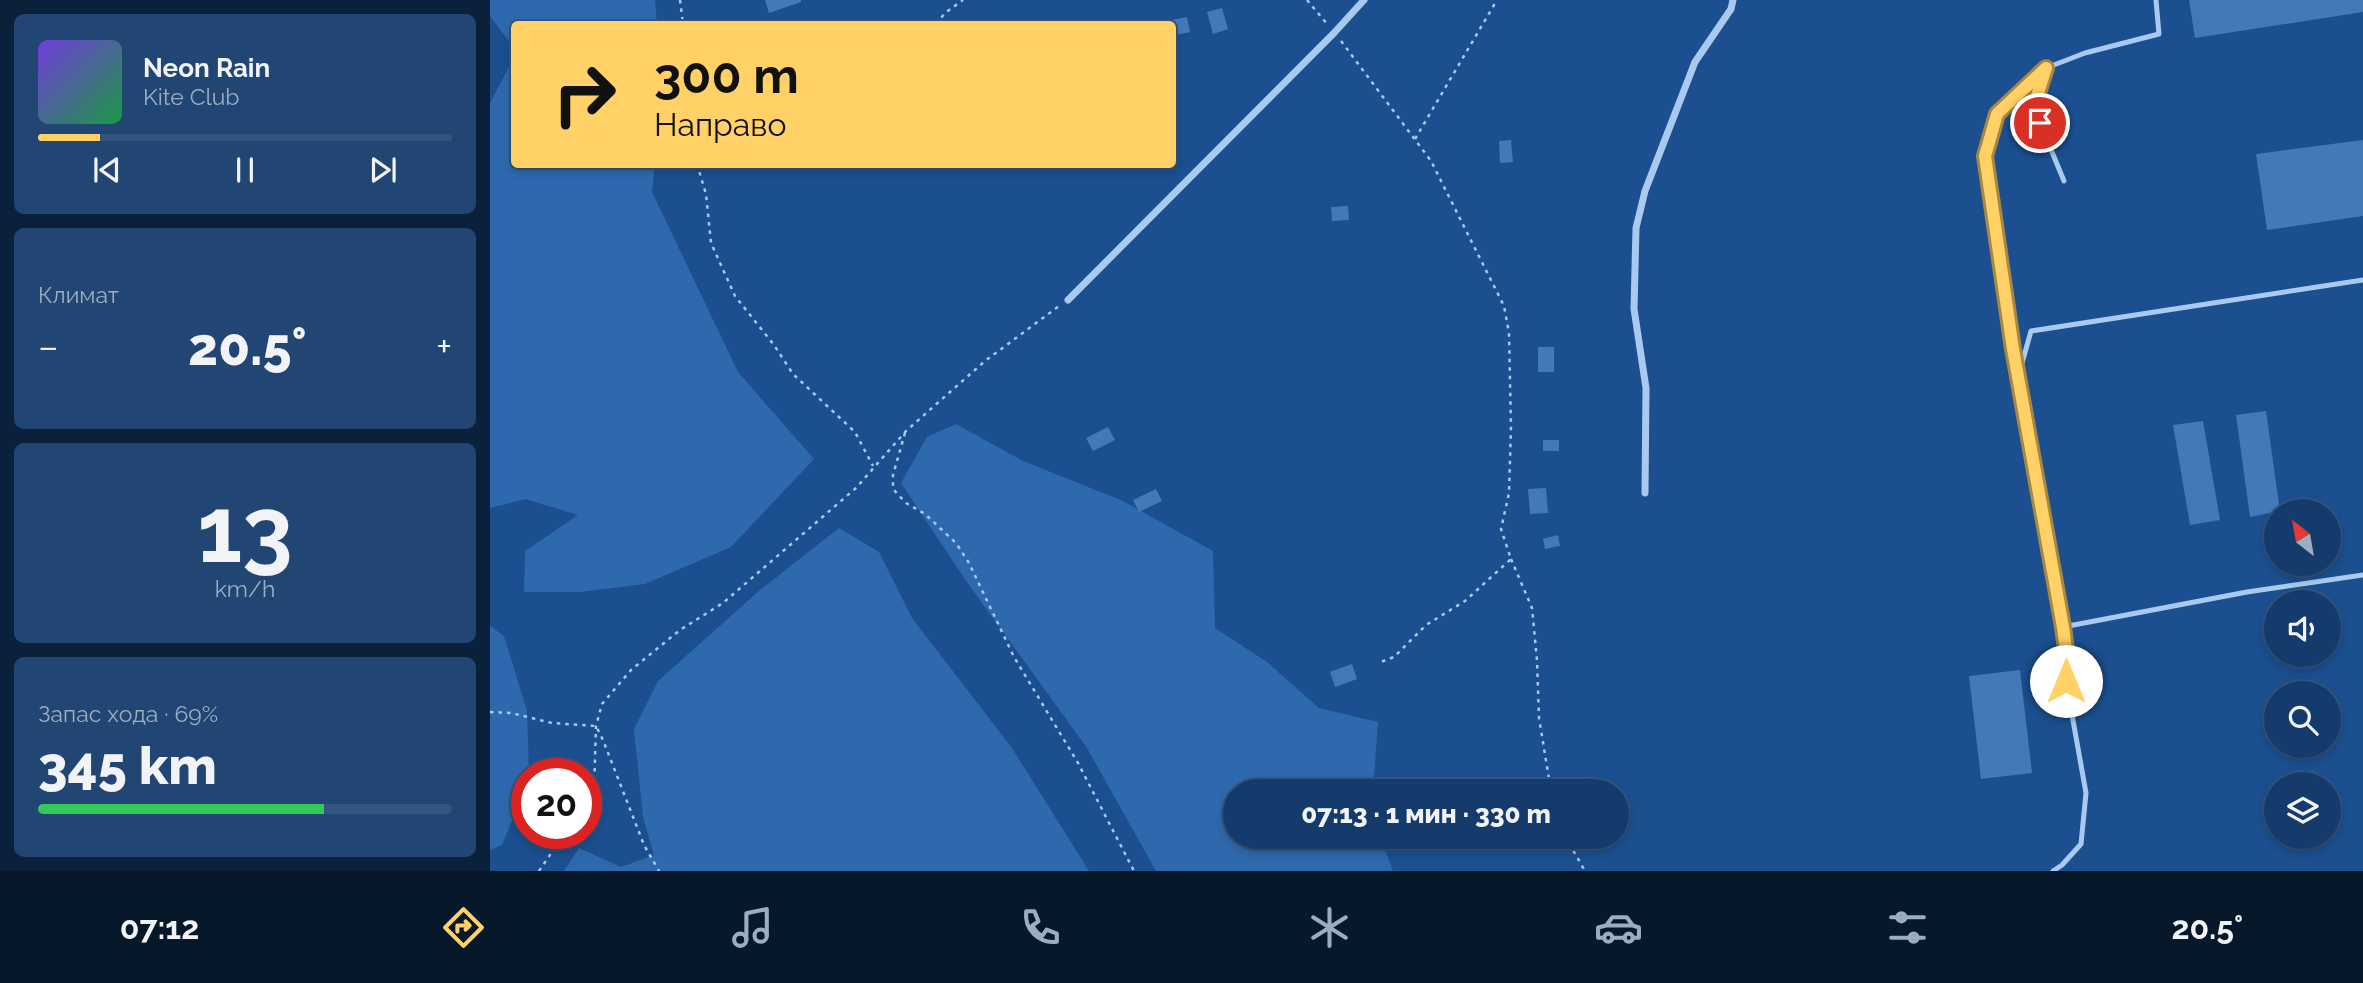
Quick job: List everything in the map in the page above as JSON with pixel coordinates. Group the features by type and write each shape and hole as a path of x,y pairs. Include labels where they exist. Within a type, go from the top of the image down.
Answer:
{"street":[{"path":"1068,300 1364,0"},
{"path":"1646,493 1646,388 1634,309 1636,228 1645,191 1695,62 1731,9 1733,0"}],"lane":[{"path":"2053,871 2081,844 2086,793 2066,681 2067,657 2063,627 1985,156 1997,114 2046,68 2085,53 2159,34 2156,0"},
{"path":"2046,68 2037,96 2040,123 2064,181"},
{"path":"2019,374 2031,331 2363,280"},
{"path":"2063,627 2247,592 2363,575"}],"path":[{"path":"680,0 683,21"},
{"path":"938,21 963,0"},
{"path":"1307,0 1431,161 1504,306 1509,333 1511,427 1509,493 1502,529 1511,559 1532,608 1539,718 1549,779"},
{"path":"1414,140 1497,0"},
{"path":"698,168 706,194 711,243 735,296 793,374 855,432 873,466"},
{"path":"595,758 596,726 602,704 631,670 680,630 723,603 856,488 906,431 985,361 1068,300"},
{"path":"906,431 893,475 893,489 906,503 925,514 956,544 969,564 1014,657 1078,763 1134,871"},
{"path":"1378,663 1394,657 1426,625 1465,601 1511,559"},
{"path":"490,712 511,713 552,723 596,726"},
{"path":"596,726 644,845 659,871"},
{"path":"539,871 554,849"},
{"path":"1572,849 1585,871"}],"shaded area":[{"path":"490,0 655,0 657,21 511,21 511,44 490,16"},
{"path":"511,63 511,168 655,168 652,192 738,372 814,459 731,547 645,584 580,592 524,592 525,551 578,515 526,499 490,508 490,103"},
{"path":"956,424 1023,461 1123,501 1213,551 1215,628 1267,662 1319,708 1378,722 1374,779 1223,779 1223,849 1385,849 1393,871 1156,871 1087,748 964,578 901,483 927,437"},
{"path":"839,528 879,552 912,618 1012,748 1089,871 564,871 578,849 621,867 654,855 643,817 634,729 658,681 760,590"},
{"path":"490,626 504,636 527,711 529,758 511,758 511,823 502,845 490,850"}],"building":[{"path":"765,0 801,0 801,2 769,13"},
{"path":"2189,0 2363,0 2363,12 2195,38"},
{"path":"1222,8 1228,29 1213,34 1207,12"},
{"path":"1187,17 1190,32 1176,35 1176,21 1172,20"},
{"path":"1511,140 1513,162 1500,163 1499,141"},
{"path":"2363,140 2363,216 2267,230 2256,154"},
{"path":"1348,206 1349,220 1332,221 1331,207"},
{"path":"1538,347 1554,347 1554,372 1538,372"},
{"path":"2266,411 2278,499 2264,499 2264,514 2250,517 2236,415"},
{"path":"2203,421 2220,520 2190,525 2173,425"},
{"path":"1108,427 1115,440 1093,451 1086,438"},
{"path":"1543,440 1559,440 1559,451 1543,451"},
{"path":"1546,488 1548,513 1530,514 1528,489"},
{"path":"1156,489 1162,501 1139,512 1133,500"},
{"path":"1558,535 1560,546 1545,549 1543,539"},
{"path":"1352,664 1357,679 1335,687 1330,672"},
{"path":"2020,670 2032,773 1981,779 1969,676"}],"route":[{"path":"2040,123 2037,96 2046,68 1997,114 1985,156 2013,349 2063,627 2067,657 2066,681"}]}
